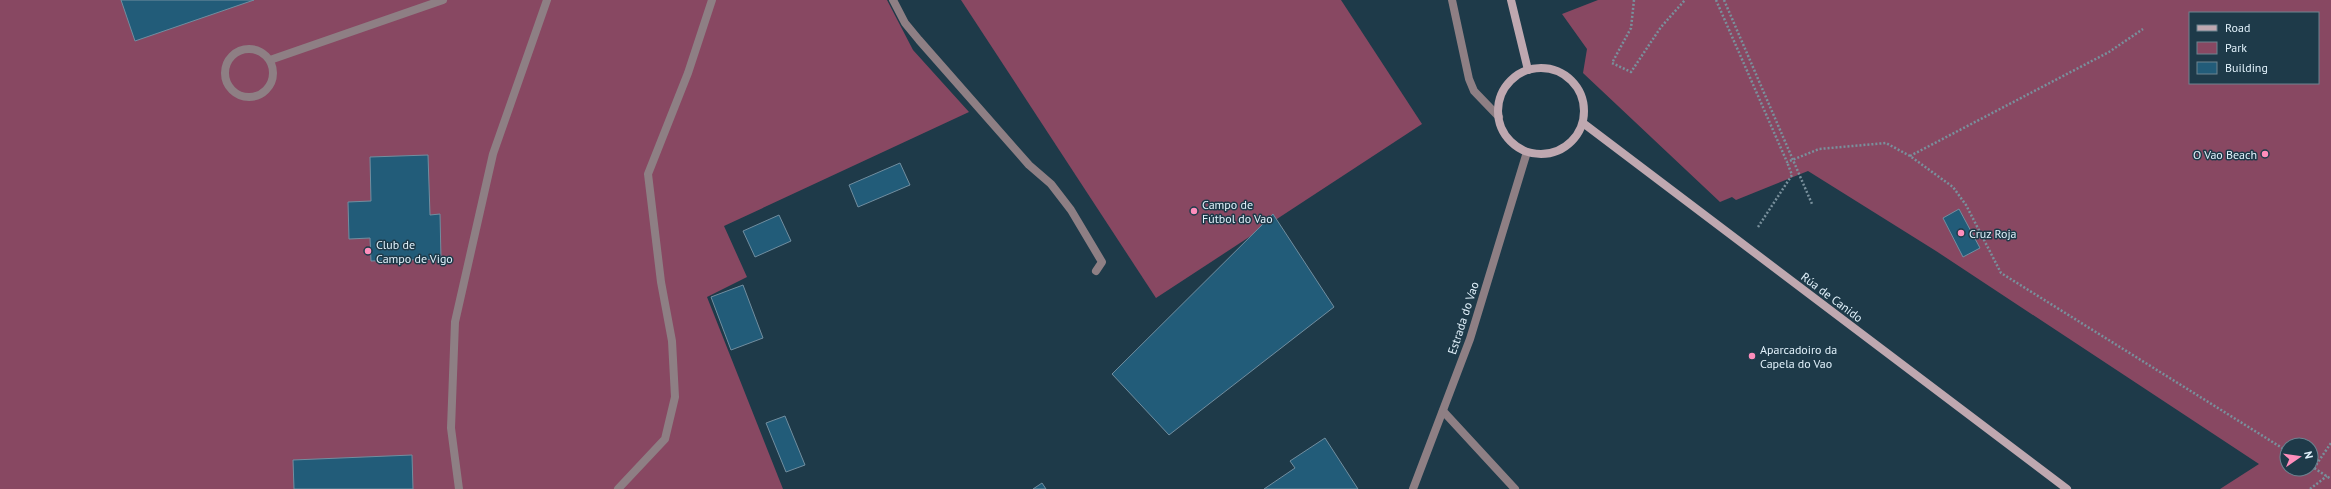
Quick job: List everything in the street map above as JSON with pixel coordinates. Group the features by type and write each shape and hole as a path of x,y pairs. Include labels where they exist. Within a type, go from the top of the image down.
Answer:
{"main road":[{"path":"1511,0 1528,70"},
{"path":"1542,68 1556,70 1568,78 1577,87 1582,98 1585,110 1583,123 1577,136 1567,146 1554,152 1541,155 1527,152 1513,144 1503,132 1499,117 1499,102 1505,88 1515,77 1528,70 1542,68"},
{"name":"Rúa de Canido","path":"1583,123 2067,489"}],"street":[{"path":"270,60 443,0"},
{"path":"459,489 451,428 455,322 493,154 547,0"},
{"path":"618,489 665,439 675,397 672,341 661,282 648,174 688,73 712,0"},
{"path":"893,0 905,23 919,40 1029,165 1051,184 1059,194 1102,262 1096,271"},
{"path":"1452,0 1469,79 1474,90 1499,117"},
{"path":"253,49 263,53 270,60 274,74 268,88 256,97 240,96 228,86 226,65 236,52 253,49"},
{"name":"Estrada do Vao","path":"1413,489 1470,339 1527,152"},
{"path":"1443,411 1515,489"}],"path":[{"path":"1634,0 1631,28 1612,63 1631,72 1661,27 1685,0"},
{"path":"1716,0 1792,175 1758,227"},
{"path":"1724,0 1812,204"},
{"path":"1910,156 2109,52 2143,29"},
{"path":"1787,162 1819,149 1886,143 1910,156 1953,187 1966,205 2001,273 2279,446"},
{"path":"2319,458 2331,442"},
{"path":"2319,471 2331,479"},
{"path":"2310,489 2327,476"}],"green space":[{"name":"Club de Campo de Vigo","path":"0,0 887,0 913,50 969,112 724,226 747,277 707,297 783,489 0,489"},
{"name":"Campo de Fútbol do Vao","path":"961,0 1341,0 1422,124 1156,298"},
{"path":"1598,0 2331,0 2331,489 2220,489 2259,464 1936,251 1808,171 1736,200 1732,197 1720,202 1583,73 1587,49 1562,14"}],"building":[{"path":"121,0 254,0 135,41"},
{"path":"428,155 430,215 440,214 441,259 371,261 370,238 349,239 348,202 371,201 370,157"},
{"path":"900,163 910,185 858,207 849,185"},
{"name":"Cruz Roja","path":"1959,209 1980,248 1963,257 1943,218"},
{"path":"1273,214 1334,307 1169,435 1112,374"},
{"path":"779,215 791,241 755,257 743,231"},
{"path":"743,285 763,338 731,350 711,297"},
{"path":"785,416 805,465 786,472 766,423"},
{"path":"1325,438 1358,489 1264,489 1295,468 1290,461"},
{"path":"412,455 413,489 294,489 293,460"},
{"path":"1042,483 1046,489 1033,489"}],"place":[{"name":"O Vao Beach","path":"2265,154"},
{"name":"Campo de Fútbol do Vao","path":"1194,211"},
{"name":"Cruz Roja","path":"1961,233"},
{"name":"Club de Campo de Vigo","path":"368,251"},
{"name":"Aparcadoiro da Capela do Vao","path":"1752,356"}]}
